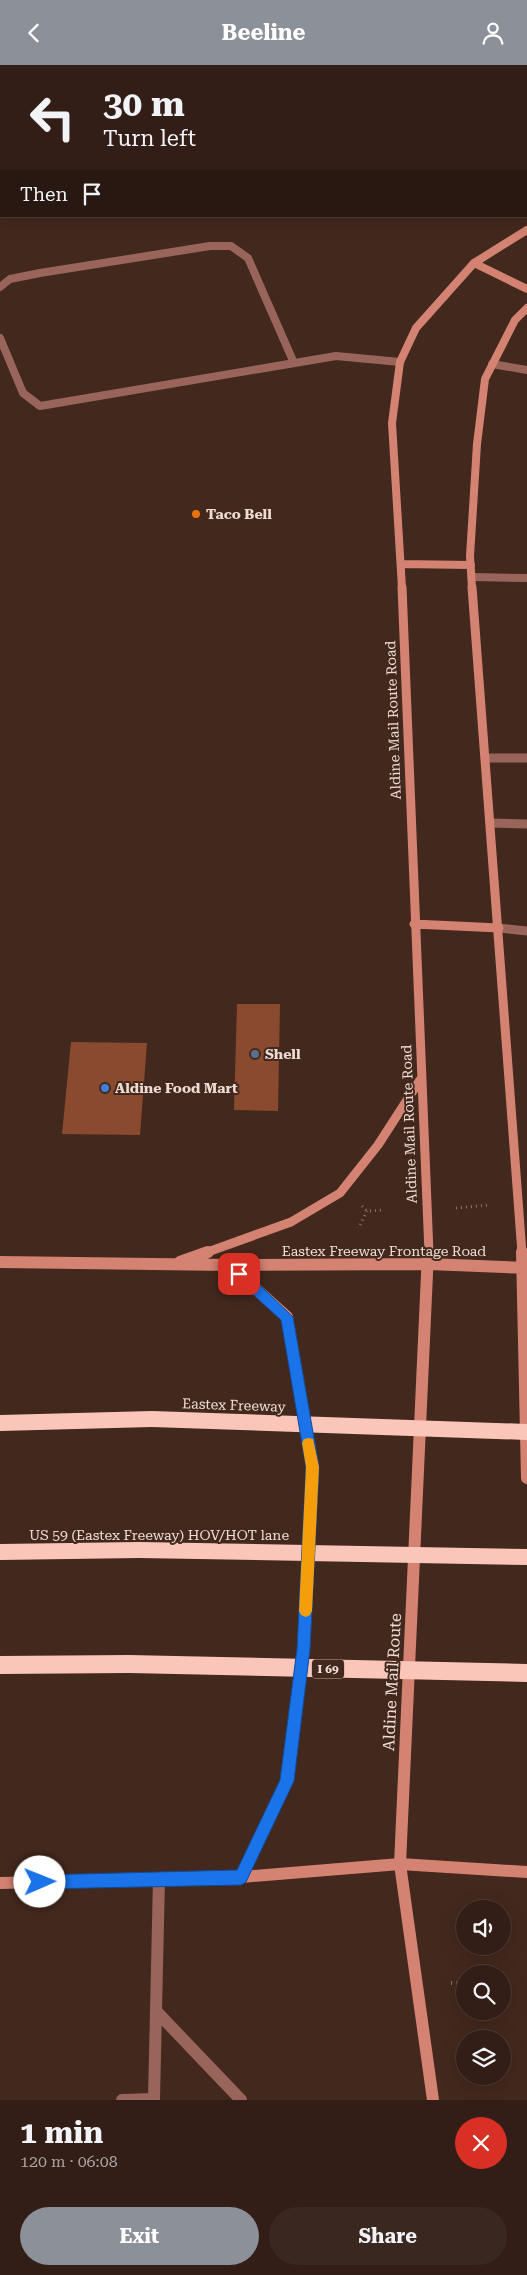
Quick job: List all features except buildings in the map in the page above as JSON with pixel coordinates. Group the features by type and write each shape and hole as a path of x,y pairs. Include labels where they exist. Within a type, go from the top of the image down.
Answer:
{"highway":[{"name":"Eastex Freeway","path":"0,1423 152,1419 527,1432"},
{"name":"US 59 (Eastex Freeway) HOV/HOT lane","path":"0,1552 139,1550 527,1557"},
{"name":"I 69","path":"0,1665 130,1665 527,1673"}],"street":[{"name":"Aldine Mail Route Road","path":"429,1264 420,1080 402,564 392,423 400,361 416,328 474,263 527,230"},
{"path":"474,263 527,289"},
{"path":"527,308 515,320 484,379 477,444 471,565 525,1268 527,1479"},
{"path":"402,564 471,565"},
{"path":"414,924 499,928"},
{"path":"172,1265 291,1222 340,1193 378,1145 420,1080"},
{"name":"Eastex Freeway Frontage Road","path":"0,1261 172,1265 429,1264 525,1268"},
{"name":"Aldine Mail Route","path":"429,1264 400,1864 433,2100"},
{"path":"229,1265 287,1317 313,1467 304,1649 287,1781 241,1877"},
{"path":"0,1883 241,1877 400,1864 527,1872"}],"lane":[{"path":"0,287 10,279 49,271 226,244 237,247 248,258 294,363"},
{"path":"0,338 23,393 40,406 336,356 400,361"},
{"path":"492,364 527,370"},
{"path":"472,577 527,578"},
{"path":"486,758 527,758"},
{"path":"491,823 527,824"},
{"path":"499,928 527,931"},
{"path":"122,2100 154,2099 159,1879"},
{"path":"157,2012 241,2100"}],"path":[{"path":"359,1203 367,1211 384,1210"},
{"path":"456,1208 489,1205"},
{"path":"360,1225 367,1211"},
{"path":"451,1983 456,1983"}],"slow traffic":[{"path":"306,1611 313,1467 309,1443"}],"place":[{"name":"Taco Bell","path":"196,514"},
{"name":"Shell","path":"255,1054"},
{"name":"Aldine Food Mart","path":"105,1088"}],"route":[{"path":"40,1882 241,1877 287,1781 304,1649 313,1467 287,1317 239,1274"}]}
